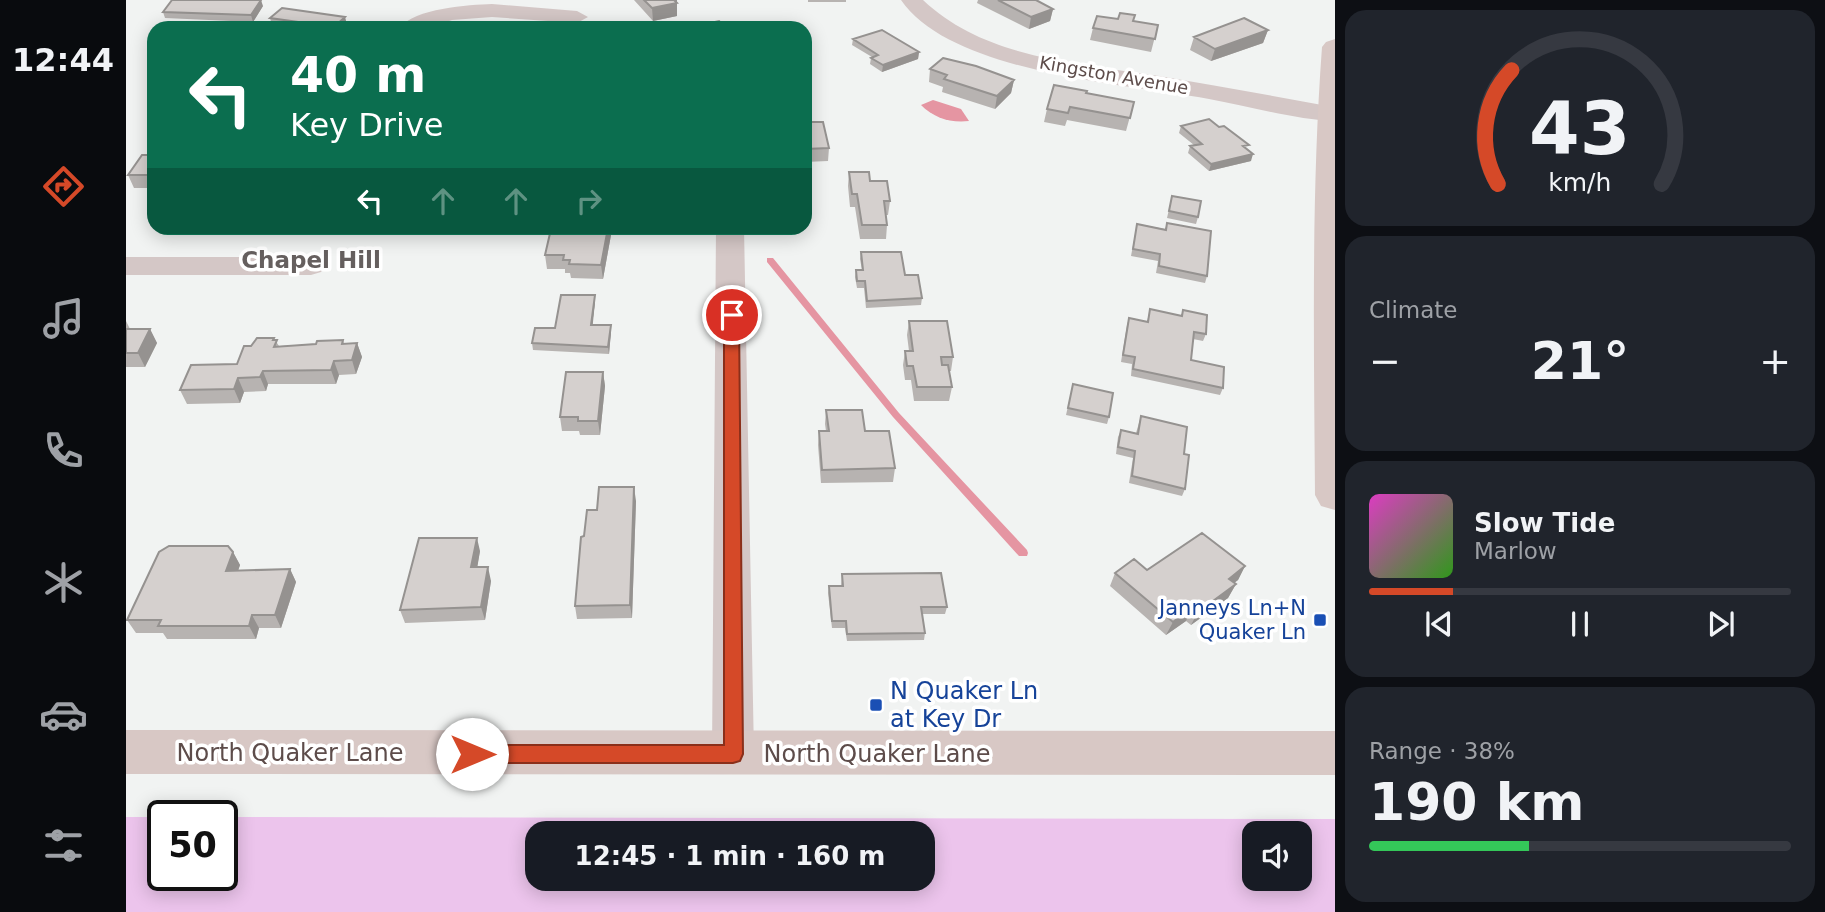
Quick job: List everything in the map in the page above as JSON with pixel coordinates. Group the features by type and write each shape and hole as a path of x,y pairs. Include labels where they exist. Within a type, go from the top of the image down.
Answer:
{"main road":[{"path":"1335,47 1335,495"},
{"name":"North Quaker Lane","path":"126,752 1335,753"}],"street":[{"name":"Kingston Avenue","path":"911,0 919,10 958,35 1019,57 1333,114"},
{"path":"423,21 452,13 494,11 575,15"},
{"path":"730,235 733,754"},
{"path":"126,266 311,266"}],"shaded area":[{"path":"933,100 961,109 969,121 943,119 921,105"},
{"path":"126,817 147,817 147,891 238,891 238,817 1335,819 1335,912 126,912"}],"building":[{"path":"172,0 261,0 251,15 163,12"},
{"path":"644,0 674,0 677,3 652,8"},
{"path":"998,0 1036,0 1053,9 1031,17"},
{"path":"282,8 345,17 341,21 291,21 270,18"},
{"path":"1120,13 1135,15 1133,21 1158,25 1155,39 1093,28 1097,16 1118,19"},
{"path":"1244,18 1268,30 1215,49 1194,37"},
{"path":"882,30 919,52 883,65 871,58 878,55 853,39"},
{"path":"943,58 976,66 1014,80 997,96 944,79 947,75 930,69"},
{"path":"1054,85 1134,102 1130,118 1070,107 1068,113 1047,109"},
{"path":"1209,119 1219,127 1224,126 1249,145 1243,146 1253,154 1211,164 1190,146 1202,144 1181,126"},
{"path":"812,122 823,122 829,148 812,149"},
{"path":"142,155 147,155 147,175 128,175"},
{"path":"849,172 869,172 870,181 887,181 890,201 884,201 887,225 862,225 857,194 852,194"},
{"path":"1172,196 1201,201 1198,217 1169,211"},
{"path":"1167,223 1211,231 1207,276 1159,266 1160,254 1133,249 1137,224 1166,230"},
{"path":"550,235 607,235 601,265 569,264 570,260 563,260 564,255 545,255"},
{"path":"861,252 901,252 905,275 918,275 922,298 867,301 865,281 857,281 856,270 863,270"},
{"path":"561,295 595,295 591,325 611,325 608,347 532,343 535,328 555,328"},
{"path":"1150,309 1182,316 1183,310 1207,315 1206,334 1194,332 1191,360 1224,367 1223,388 1133,369 1135,357 1123,355 1129,318 1148,322"},
{"path":"909,321 947,321 953,357 941,357 942,365 948,365 952,387 917,387 913,366 907,366 905,351 913,351"},
{"path":"126,329 150,329 138,353 126,353"},
{"path":"257,338 274,338 273,340 277,340 274,347 316,344 317,341 343,340 342,344 357,343 352,360 334,361 331,370 263,371 260,377 238,378 234,389 180,390 191,365 237,364 244,346 251,346"},
{"path":"566,372 603,372 598,421 560,417"},
{"path":"1073,384 1113,393 1109,417 1068,408"},
{"path":"826,410 862,410 865,431 889,431 895,468 822,470 819,431 829,431"},
{"path":"1141,416 1187,427 1184,454 1189,455 1185,489 1132,476 1135,451 1118,447 1121,430 1138,434"},
{"path":"599,487 634,487 630,605 575,606 581,537 584,536 587,510 597,510"},
{"path":"1202,533 1245,566 1229,579 1236,584 1198,612 1192,607 1173,622 1115,573 1134,559 1147,570"},
{"path":"419,538 477,538 471,567 488,567 481,607 400,610"},
{"path":"169,546 228,546 233,552 226,571 290,569 275,615 252,615 249,626 158,626 161,620 127,620 159,552"},
{"path":"941,573 947,607 921,607 925,633 847,634 846,621 832,621 829,586 843,586 842,574"}],"waterway":[{"path":"770,260 896,415 1023,553"}],"place":[{"name":"Janneys Ln+N Quaker Ln","path":"1320,620"},
{"name":"N Quaker Ln at Key Dr","path":"876,705"}],"district":[{"name":"Chapel Hill","path":"311,260"}],"route":[{"path":"472,754 733,754 732,315"}]}
